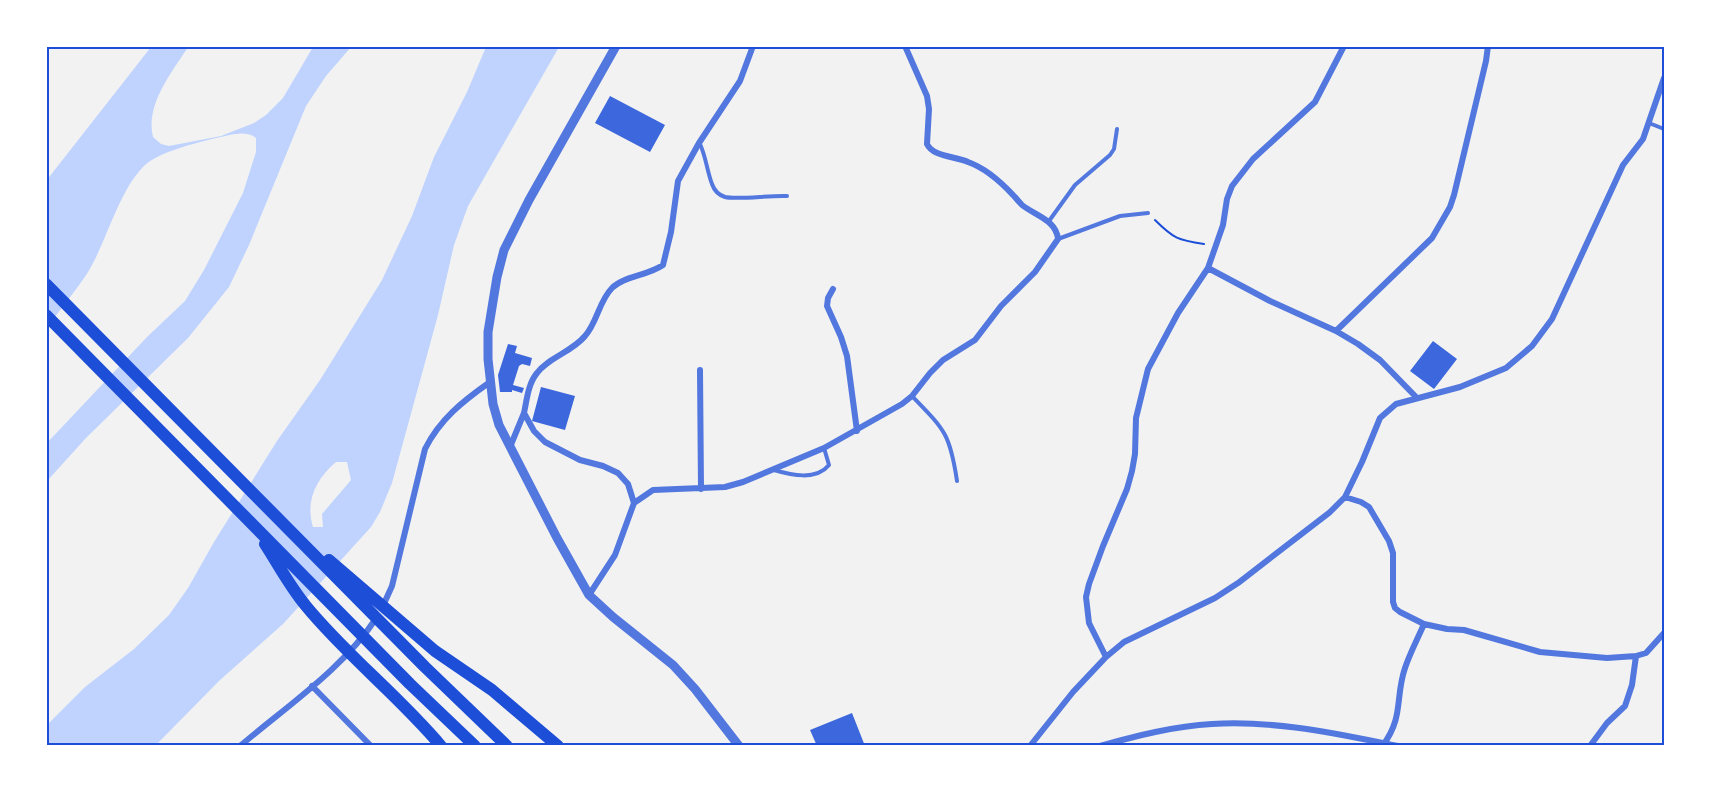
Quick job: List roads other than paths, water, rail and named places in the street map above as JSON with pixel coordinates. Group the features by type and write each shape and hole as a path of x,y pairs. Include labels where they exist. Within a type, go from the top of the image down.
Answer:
{"highway":[{"path":"46,284 425,667 507,746"},
{"path":"46,315 474,746"},
{"path":"232,473 435,651 492,690 558,746"},
{"path":"248,519 305,604 336,639 419,719 441,746"}],"street":[{"path":"616,46 529,200 504,250 488,332 490,382 499,425 556,538 589,595 673,665 695,689 739,746"},
{"path":"510,447 524,413 529,387 541,368 587,335 606,295 613,287 622,281 652,272 663,265 671,232 678,181 699,143 740,81 753,46"},
{"path":"589,595 615,555 634,503 653,490 725,487 773,470 856,431 912,396 943,360 975,340 1001,306 1035,272 1058,239 1057,232 1048,221 1022,205 986,170 955,157 933,152 929,148 927,144 929,109 927,96 905,46"},
{"path":"1106,657 1089,623 1086,597 1132,471 1136,418 1148,369 1178,313 1208,268 1223,225 1227,199 1232,186 1254,159 1315,102 1344,46"},
{"path":"1336,331 1432,238 1442,222 1454,195 1488,46"},
{"path":"1030,746 1073,692 1106,657 1124,642 1215,598 1238,583 1306,532 1345,497 1380,418 1396,404 1460,387 1506,368 1532,346 1552,319 1623,165 1637,147 1650,123 1665,78"},
{"path":"1208,268 1270,301 1336,331 1380,360 1417,398"},
{"path":"833,289 827,306 847,356 856,431"},
{"path":"700,369 701,489"},
{"path":"240,746 341,660 367,632 385,604 398,562 425,449 435,430 460,405 490,382"},
{"path":"524,413 534,431 545,442 580,460 618,473 628,484 634,503"},
{"path":"1345,497 1370,507 1389,541 1393,553 1395,608 1424,624 1464,630 1540,652 1607,658 1646,653 1665,633"},
{"path":"1385,745 1398,717 1405,667 1424,624"},
{"path":"1590,746 1597,735 1625,706 1632,685 1636,656"},
{"path":"312,686 371,746"},
{"path":"1100,746 1186,726 1215,724 1309,729 1398,746"}],"lane":[{"path":"1650,123 1665,129"},
{"path":"1048,221 1076,185 1110,155 1114,149 1117,129"},
{"path":"699,143 706,159 712,187 719,194 728,198 762,195 787,196"},
{"path":"1058,239 1107,219 1148,213"},
{"path":"912,396 945,432 952,450 957,481"},
{"path":"773,470 791,475 819,472 829,465 824,448"}],"water":[{"path":"151,47 188,47 162,89 153,113 153,137 161,144 169,146 221,136 254,123 283,98 313,47 351,47 326,76 306,106 249,245 229,287 188,338 86,438 47,481 46,444 147,337 185,301 204,270 243,193 256,152 256,138 247,134 236,134 178,149 158,156 144,166 127,189 88,272 47,328 46,181"},
{"path":"486,47 559,47 468,206 454,245 438,315 392,483 371,527 283,624 219,681 156,745 47,746 47,725 85,687 134,649 169,615 188,588 277,441 320,380 382,280 412,216 434,157 467,92","holes":["336,462 347,462 351,480 322,514 323,527 313,527 311,499 318,483"]}]}
